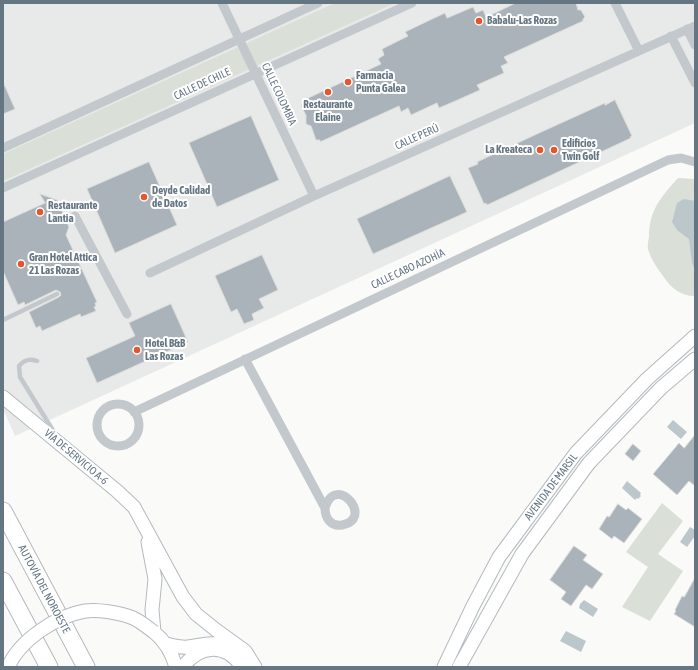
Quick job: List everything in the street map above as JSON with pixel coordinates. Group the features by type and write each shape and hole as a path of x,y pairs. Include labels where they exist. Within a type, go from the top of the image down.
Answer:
{"highway":[{"name":"AUTOVÍA DEL NOROESTE","path":"3,511 86,667"},
{"path":"3,581 49,667"}],"street":[{"name":"CALLE COLOMBIA","path":"222,3 314,196"},
{"path":"3,148 318,3"},
{"name":"CALLE DE CHILE","path":"3,188 412,3"},
{"path":"615,3 638,51"},
{"path":"680,53 695,46 691,27"},
{"name":"CALLE PERÚ","path":"150,274 314,196 691,27"},
{"path":"671,36 695,83"},
{"name":"CALLE CABO AZOHÍA","path":"134,412 668,160 681,158 695,162"},
{"path":"75,216 127,314"},
{"name":"AVENIDA DE MARSIL","path":"444,667 473,606 499,557 566,466 647,379 695,336"},
{"path":"245,359 325,508"},
{"name":"AVENIDA DE MARSIL","path":"459,667 522,554 590,463 661,388 695,359"},
{"name":"VÍA DE SERVICIO A-6","path":"3,397 63,445 117,491 134,508 183,597 196,614 216,630 246,650 255,667"},
{"path":"116,404 129,407 134,412 139,425 135,438 123,446 109,444 103,440 97,428 100,415 104,410 116,404"},
{"name":"VÍA DE SERVICIO A-6","path":"143,523 155,579 152,610 154,632"},
{"path":"8,667 23,645 42,629 63,618 86,611 110,612 134,618 154,632 165,644 174,658 176,667"},
{"path":"165,644 186,647 215,642 227,645 238,651 249,667"},
{"path":"183,667 201,651 215,649 226,652 236,658 242,667"}],"lane":[{"path":"3,320 57,294"},
{"path":"37,361 31,359 23,362 19,366 20,377 46,421 63,445"}],"shaded area":[{"path":"3,3 695,3 695,123 15,436 3,409"},
{"path":"335,3 395,3 3,181 3,154"},
{"path":"678,178 695,179 695,296 680,293 669,284 655,265 648,249 651,219 654,211 666,191"},
{"path":"684,199 695,201 695,270 692,263 689,239 677,230 672,222 677,203"},
{"path":"673,420 687,432 681,439 667,427"},
{"path":"627,481 641,493 641,496 638,499 637,498 635,500 622,488"},
{"path":"662,503 683,521 658,554 683,571 650,621 622,607 648,567 626,552"},
{"path":"690,527 695,530 695,536 687,547 680,542"},
{"path":"584,600 598,609 593,617 579,608 580,604"},
{"path":"566,631 586,641 581,652 560,641"}],"building":[{"path":"516,3 576,3 578,10 581,10 585,17 583,21 504,57 508,63 501,66 504,73 477,85 480,90 439,108 437,103 411,115 408,108 401,112 399,106 320,142 320,140 316,140 311,126 306,124 306,115 301,106 304,100 381,64 378,59 384,55 382,49 408,36 405,32 445,13 447,18 473,7 476,13 483,10 486,17"},
{"path":"3,82 15,109 3,114"},
{"name":"Edificios Twin Golf","path":"615,100 632,136 630,137 631,138 487,205 486,203 484,204 468,168 478,164 477,162 539,133 605,103 605,105"},
{"path":"251,116 279,180 217,207 189,143"},
{"path":"149,162 177,225 115,253 87,189"},
{"path":"450,176 467,212 373,254 357,219"},
{"name":"Gran Hotel Attica 21 Las Rozas","path":"40,194 57,200 69,227 66,235 97,302 95,303 96,306 94,307 96,311 81,317 80,314 42,331 40,326 36,328 29,312 59,297 61,295 60,292 56,290 25,305 24,302 18,305 3,271 3,222 45,203"},
{"path":"262,255 278,290 259,299 264,308 252,314 254,320 244,324 237,309 231,312 215,276"},
{"name":"Hotel B&B Las Rozas","path":"171,304 188,342 97,383 86,358 135,336 129,323"},
{"path":"695,435 695,486 689,481 677,495 653,474 679,443 684,448"},
{"path":"633,444 641,451 633,461 625,454"},
{"path":"618,504 626,510 628,508 642,519 624,543 614,536 612,539 599,529 607,516 609,517"},
{"path":"574,546 587,555 583,560 603,574 592,589 586,585 571,606 561,599 566,592 550,580"},
{"path":"695,578 695,627 674,614 682,596 684,597"}],"place":[{"name":"Babalu-Las Rozas","path":"479,21"},
{"name":"Farmacia Punta Galea","path":"348,82"},
{"name":"Restaurante Elaine","path":"328,92"},
{"name":"La Kreateca","path":"540,150"},
{"name":"Edificios Twin Golf","path":"554,150"},
{"name":"Deyde Calidad de Datos","path":"144,197"},
{"name":"Restaurante Lantia","path":"40,212"},
{"name":"Gran Hotel Attica 21 Las Rozas","path":"21,264"},
{"name":"Hotel B&B Las Rozas","path":"137,350"}]}
